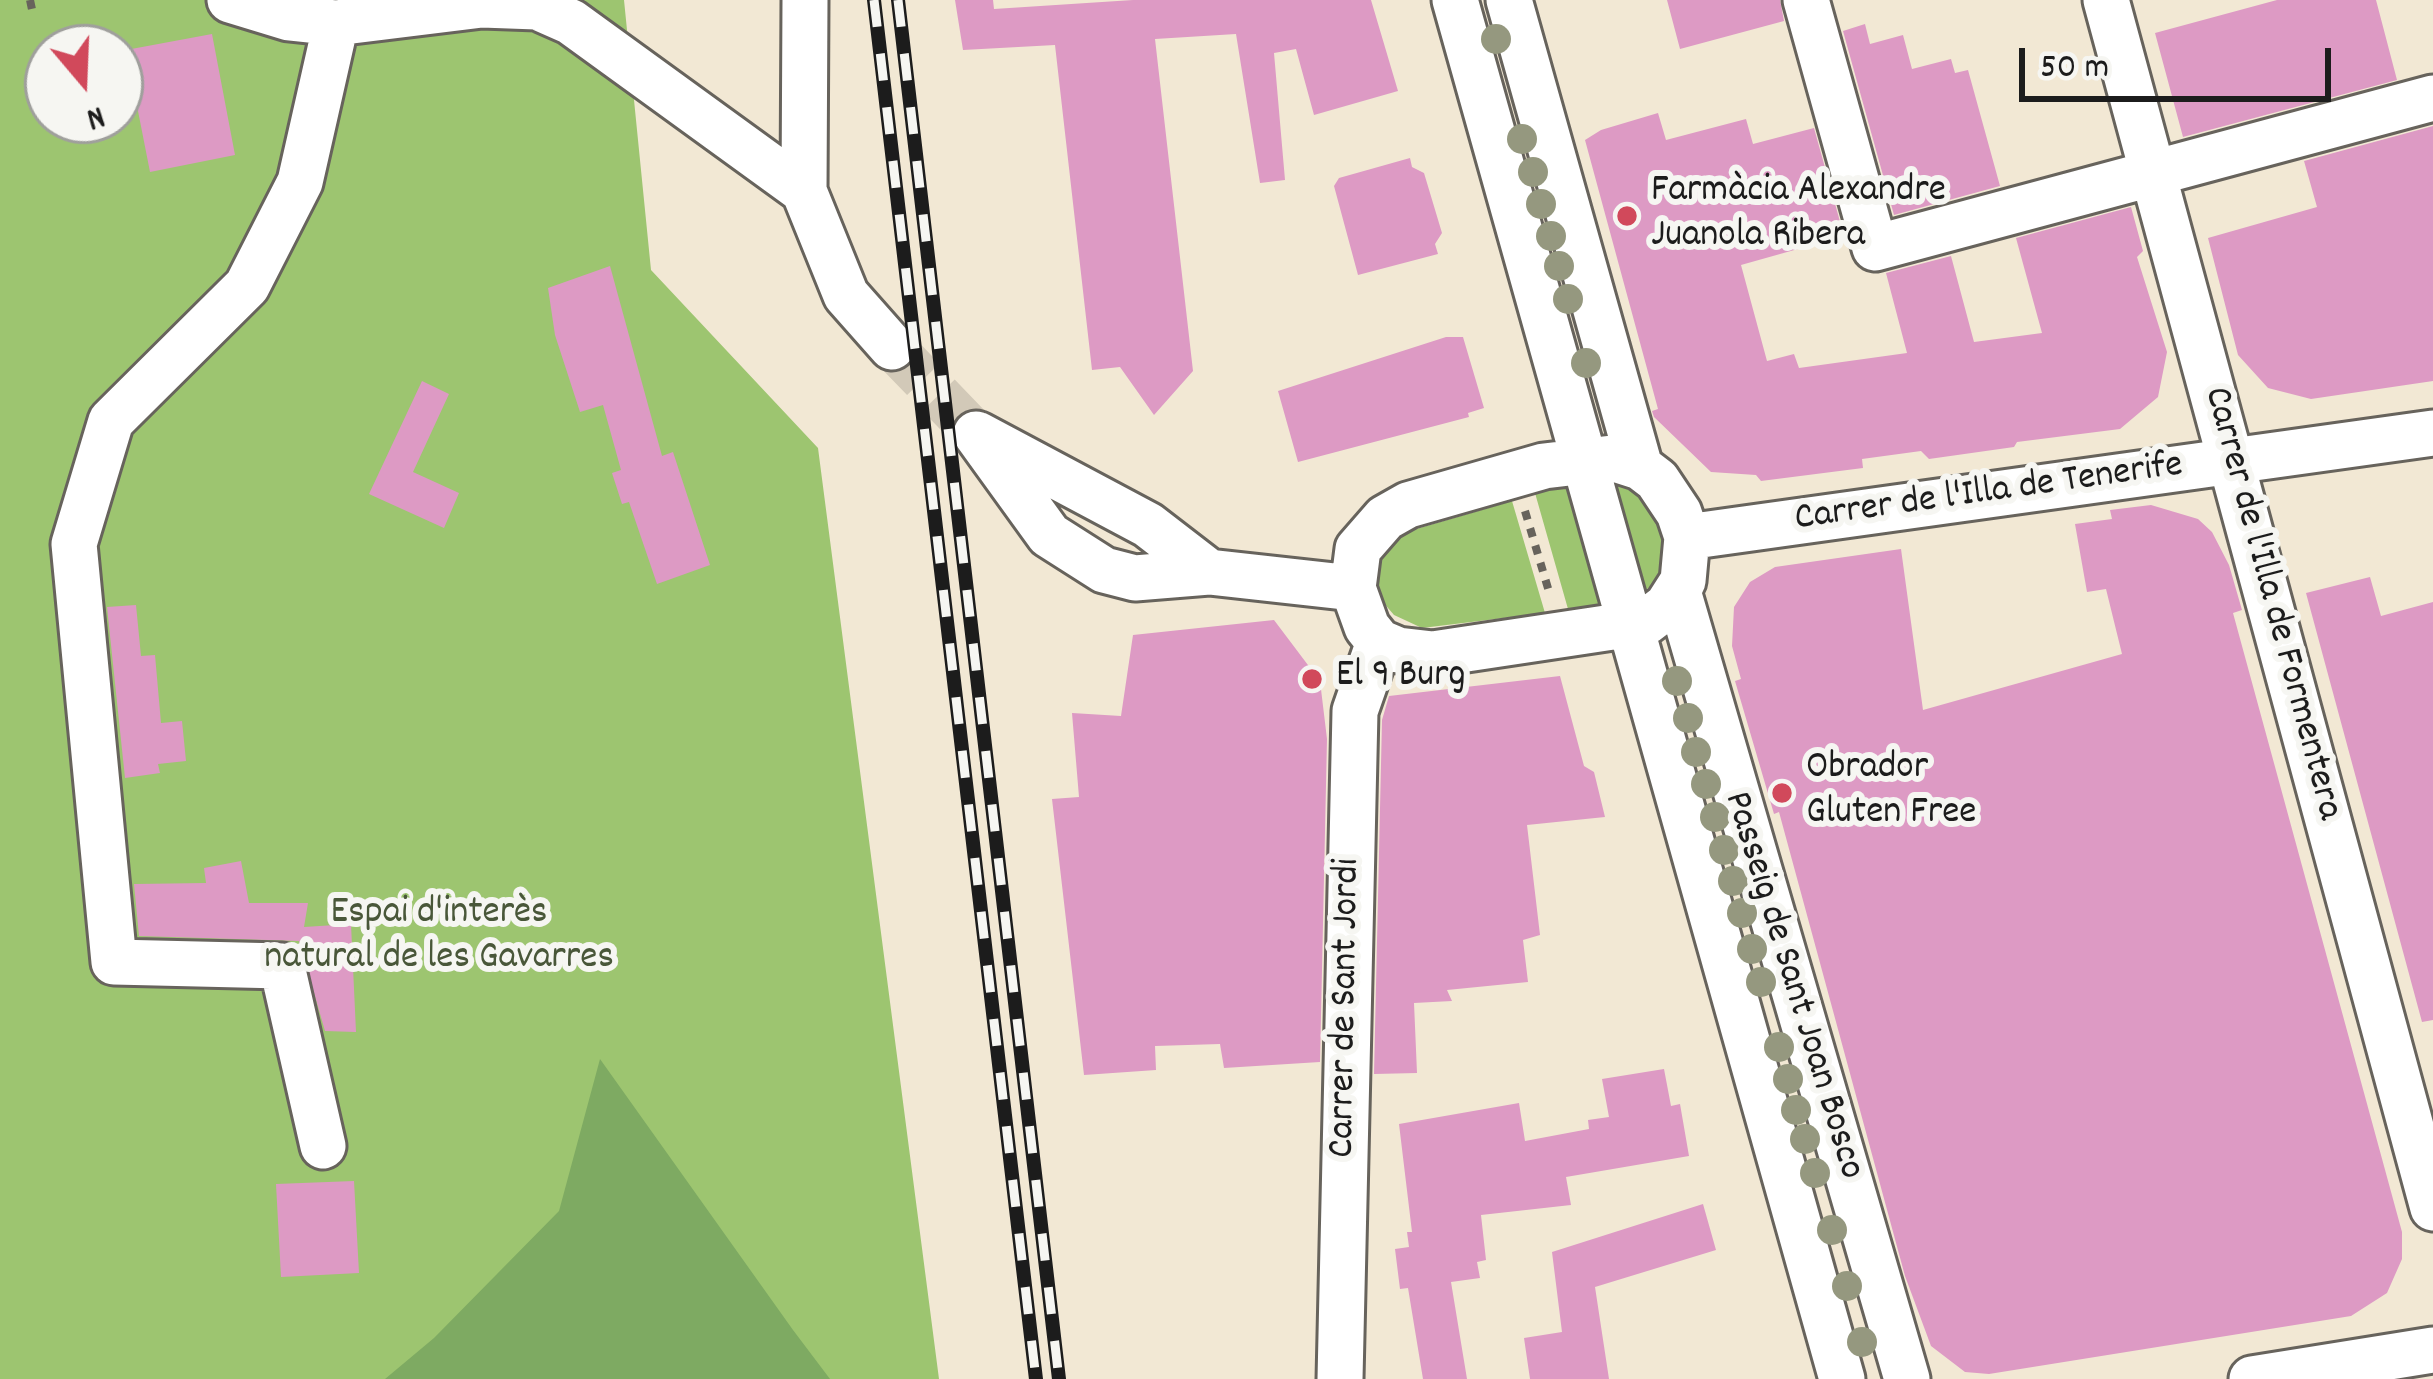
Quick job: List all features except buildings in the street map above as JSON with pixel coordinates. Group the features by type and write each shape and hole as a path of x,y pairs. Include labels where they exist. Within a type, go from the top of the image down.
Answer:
{"street":[{"path":"230,0 289,18 336,23 482,5 537,7 572,22 804,191"},
{"path":"805,0 804,191 846,295 892,347"},
{"path":"1455,0 1842,1379"},
{"path":"1509,0 1640,467"},
{"path":"1806,0 1875,248 2433,98"},
{"name":"Carrer de l'Illa de Formentera","path":"2106,0 2433,1208"},
{"path":"323,1146 282,966 114,962 74,544 111,421 248,286 299,182 336,23"},
{"path":"1209,572 1148,525 976,434 1026,509 1075,554 1135,578 1209,572 1353,588"},
{"name":"Carrer de l'Illa de Tenerife","path":"1687,538 2433,434"},
{"path":"1612,458 1640,467 1669,496 1687,538 1689,557 1678,591 1655,615 1631,627 1433,654 1379,642 1357,609 1353,588 1358,549 1385,518 1408,505 1583,459 1612,458"},
{"name":"Passeig de Sant Joan Bosco","path":"1678,591 1907,1379"},
{"name":"Carrer de Sant Jordi","path":"1340,1379 1354,710 1365,668 1379,642"},
{"path":"2252,1379 2433,1350"}],"path":[{"path":"30,0 33,14"},
{"path":"1515,474 1562,638"}],"green space":[{"name":"Espai d'interès natural de les Gavarres","path":"0,0 624,0 651,270 818,448 939,1379 0,1379"},
{"path":"1613,478 1646,489 1669,549 1659,579 1645,591"},
{"path":"1567,484 1599,604 1568,609 1535,493"},
{"path":"1512,501 1545,613 1422,628 1394,615 1382,601 1374,570 1399,534"},
{"path":"600,1059 830,1379 385,1379 434,1338 559,1211"}],"tunnel":[{"path":"892,347 976,434"}],"railway":[{"path":"874,0 1036,1379"},
{"path":"898,0 1059,1379"}],"place":[{"name":"Farmàcia Alexandre Juanola Ribera","path":"1627,216"},
{"name":"El 9 Burg","path":"1312,679"},
{"name":"Obrador Gluten Free","path":"1782,793"}]}
